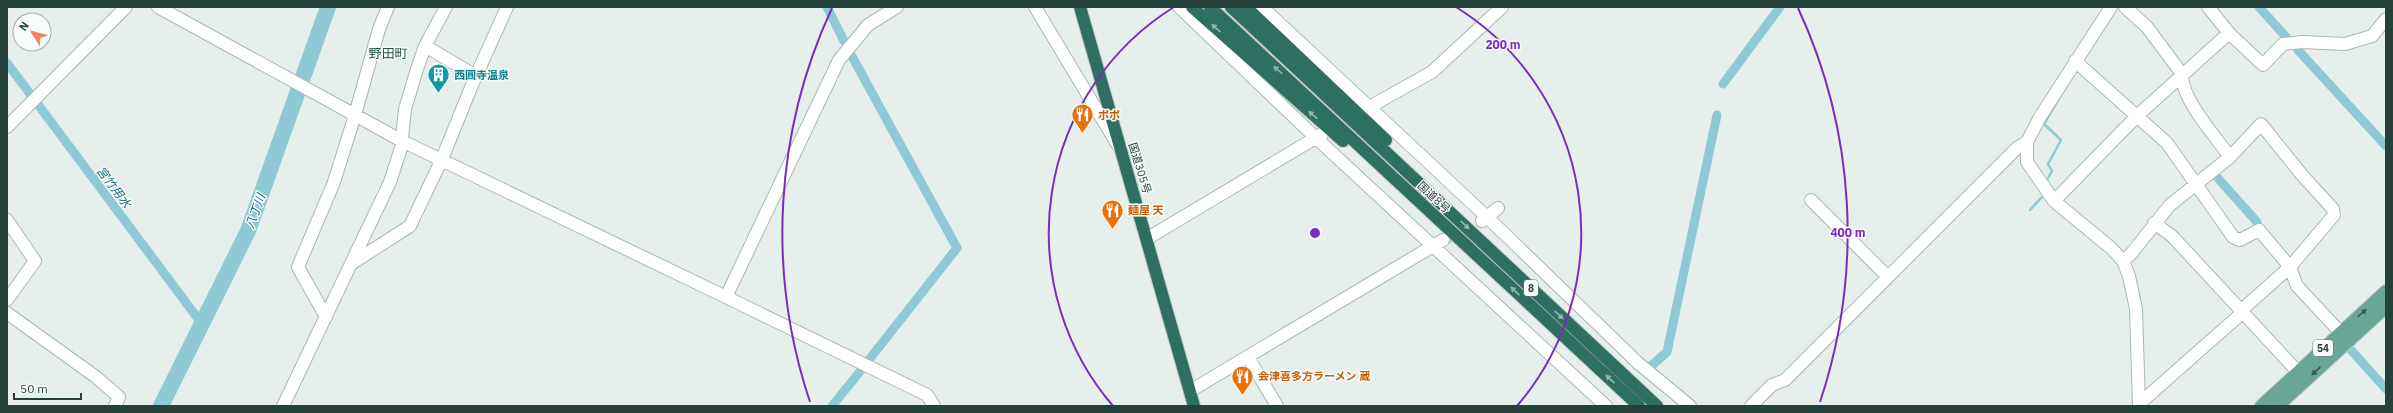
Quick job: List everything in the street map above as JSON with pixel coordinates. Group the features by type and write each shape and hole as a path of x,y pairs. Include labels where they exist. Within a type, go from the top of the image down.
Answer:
{"highway":[{"name":"国道305号","path":"1080,7 1120,149 1148,238 1194,406"},
{"name":"8","path":"1192,7 1314,116 1409,191"},
{"name":"国道8号","path":"1210,7 1639,406"},
{"name":"国道8号","path":"1231,7 1406,169 1657,406"},
{"name":"8","path":"1246,7 1402,155 1406,169"}],"main road":[{"name":"54","path":"2261,406 2386,291"},
{"name":"54","path":"2278,406 2386,307"}],"street":[{"path":"7,127 26,106 126,7"},
{"path":"158,7 402,141 726,296 927,395 934,406"},
{"path":"326,317 298,266 334,182 388,7"},
{"path":"283,406 390,182 402,141 405,109 425,46 446,7"},
{"path":"351,264 410,226 442,159 476,76 507,7"},
{"path":"726,296 839,60 868,25 897,7"},
{"path":"1035,7 1120,149"},
{"path":"1179,7 1438,243 1606,406"},
{"path":"1262,7 1366,109 1638,363 1690,406"},
{"path":"1366,109 1432,72 1502,7"},
{"path":"2111,7 2040,117 2028,142 2027,162 2054,201 2111,248 2123,261 2129,276 2136,309 2139,405"},
{"path":"2125,7 2148,27 2182,74 2181,82 2195,110 2230,157"},
{"path":"2208,7 2229,33 2262,66 2283,44 2302,42 2345,44 2372,36 2386,19"},
{"path":"2054,201 2138,115 2229,33"},
{"path":"425,46 476,76"},
{"path":"2075,61 2138,115 2167,143 2193,177 2195,184 2233,237 2240,240 2258,230 2290,267 2297,286 2340,332"},
{"path":"2123,261 2131,254 2154,223 2170,205 2230,157 2261,124 2302,175 2332,209 2334,216 2290,267 2246,306 2242,313 2139,405"},
{"path":"1148,238 1320,136"},
{"path":"1751,406 1772,385 1784,380 2017,148 2028,142"},
{"path":"1811,200 1887,276"},
{"path":"1484,219 1498,208"},
{"path":"7,220 35,261 7,300"},
{"path":"2154,223 2172,236 2298,372"},
{"path":"1190,391 1438,243"},
{"path":"7,313 96,377 119,397 115,406"},
{"path":"1248,357 1277,406"}],"waterway":[{"name":"八丁川","path":"161,406 248,231 328,7"},
{"path":"827,7 844,41"},
{"path":"1723,84 1780,7"},
{"path":"2259,7 2287,38"},
{"path":"2297,49 2386,146"},
{"path":"849,51 957,248 868,361"},
{"name":"宮竹用水","path":"7,63 202,324"},
{"path":"2047,180 2052,171 2048,164 2061,140 2044,124 2065,88"},
{"path":"1651,366 1667,352 1717,115"},
{"path":"2216,176 2257,222"},
{"path":"2030,210 2042,197"},
{"path":"2351,350 2386,389"},
{"path":"832,406 862,369"}],"tunnel":[{"path":"1445,239 1482,221"}],"place":[{"name":"西圓寺温泉","path":"439,94"},
{"name":"ポポ","path":"1083,134"},
{"name":"麺屋 天","path":"1112,230"},
{"name":"会津喜多方ラーメン 蔵","path":"1243,396"}],"district":[{"name":"野田町","path":"388,53"}]}
